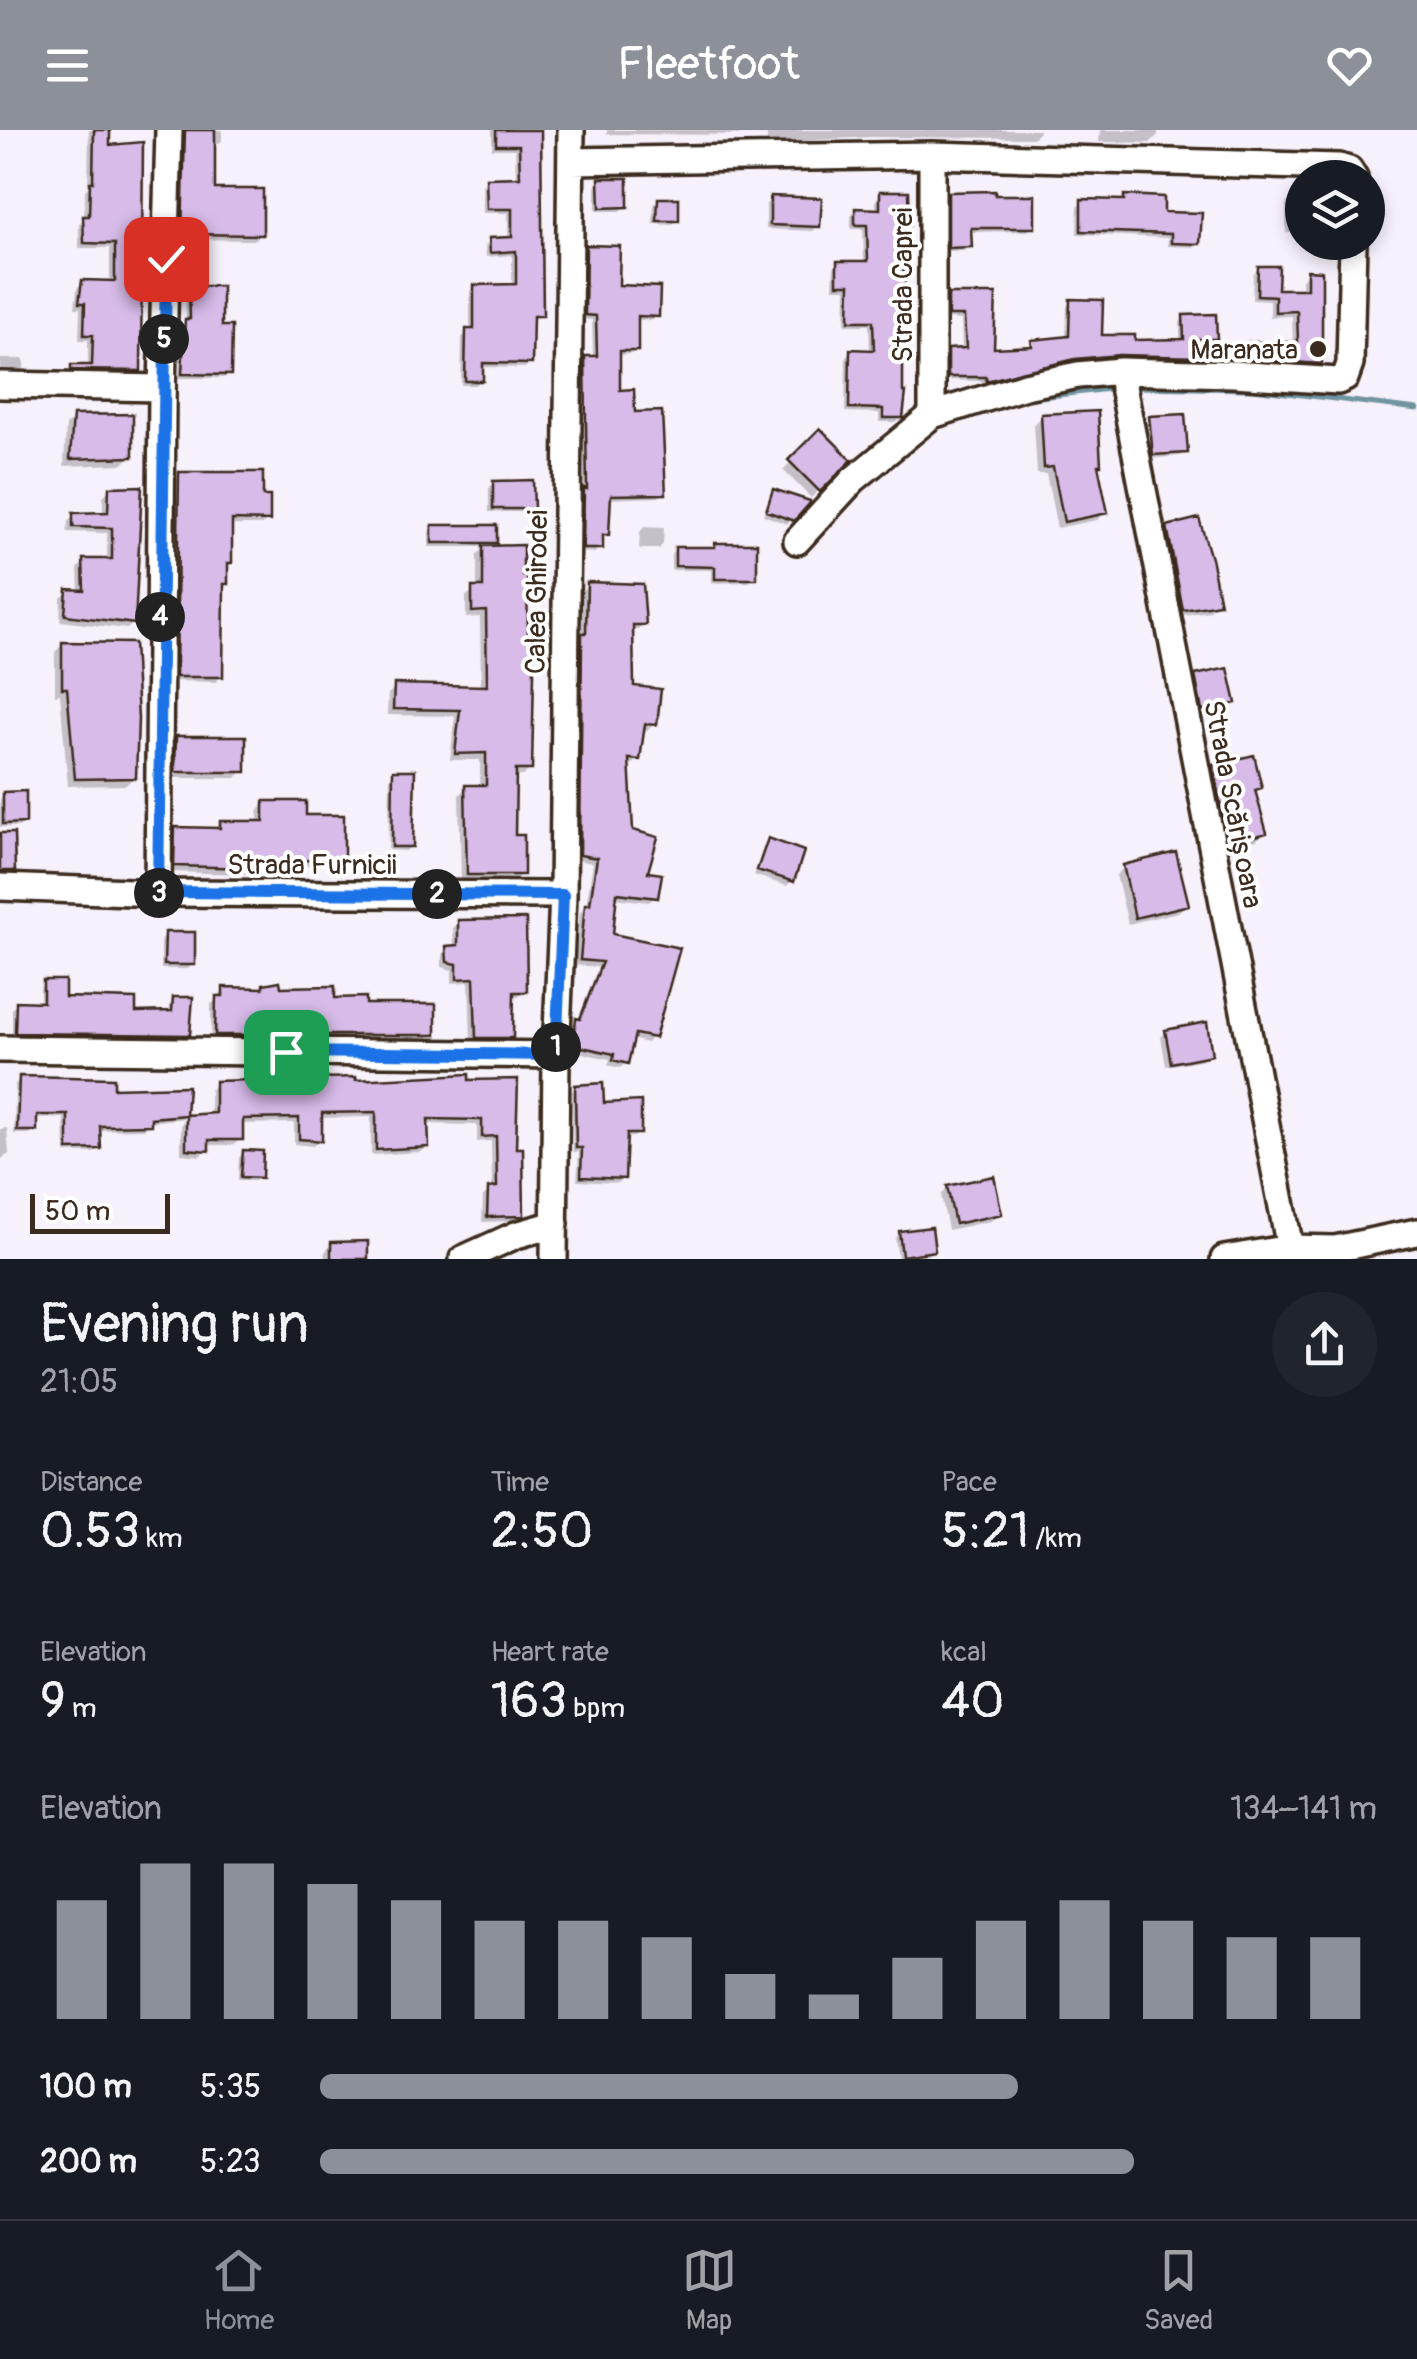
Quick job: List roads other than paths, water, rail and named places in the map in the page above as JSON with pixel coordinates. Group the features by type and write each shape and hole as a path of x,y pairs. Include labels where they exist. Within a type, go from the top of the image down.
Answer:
{"street":[{"path":"158,892 162,388 169,130"},
{"name":"Calea Ghirodei","path":"554,1259 556,1055 563,895 571,130"},
{"path":"571,162 932,155 1285,166"},
{"name":"Strada Caprei","path":"932,155 932,416"},
{"path":"797,541 853,480 932,416 1025,386 1078,374 1120,372 1329,381 1345,378 1350,364 1353,260"},
{"name":"Strada Scărișoara","path":"1120,372 1290,1248"},
{"path":"0,385 162,388"},
{"name":"Strada Furnicii","path":"0,887 563,895"},
{"path":"0,1049 556,1055"},
{"path":"463,1259 516,1235 555,1224"},
{"path":"1224,1259 1290,1248 1336,1254 1417,1232"}],"waterway":[{"path":"1131,387 1253,389 1417,409"},
{"path":"1033,398 1109,389"}],"place":[{"name":"Maranata","path":"1318,349"}]}
